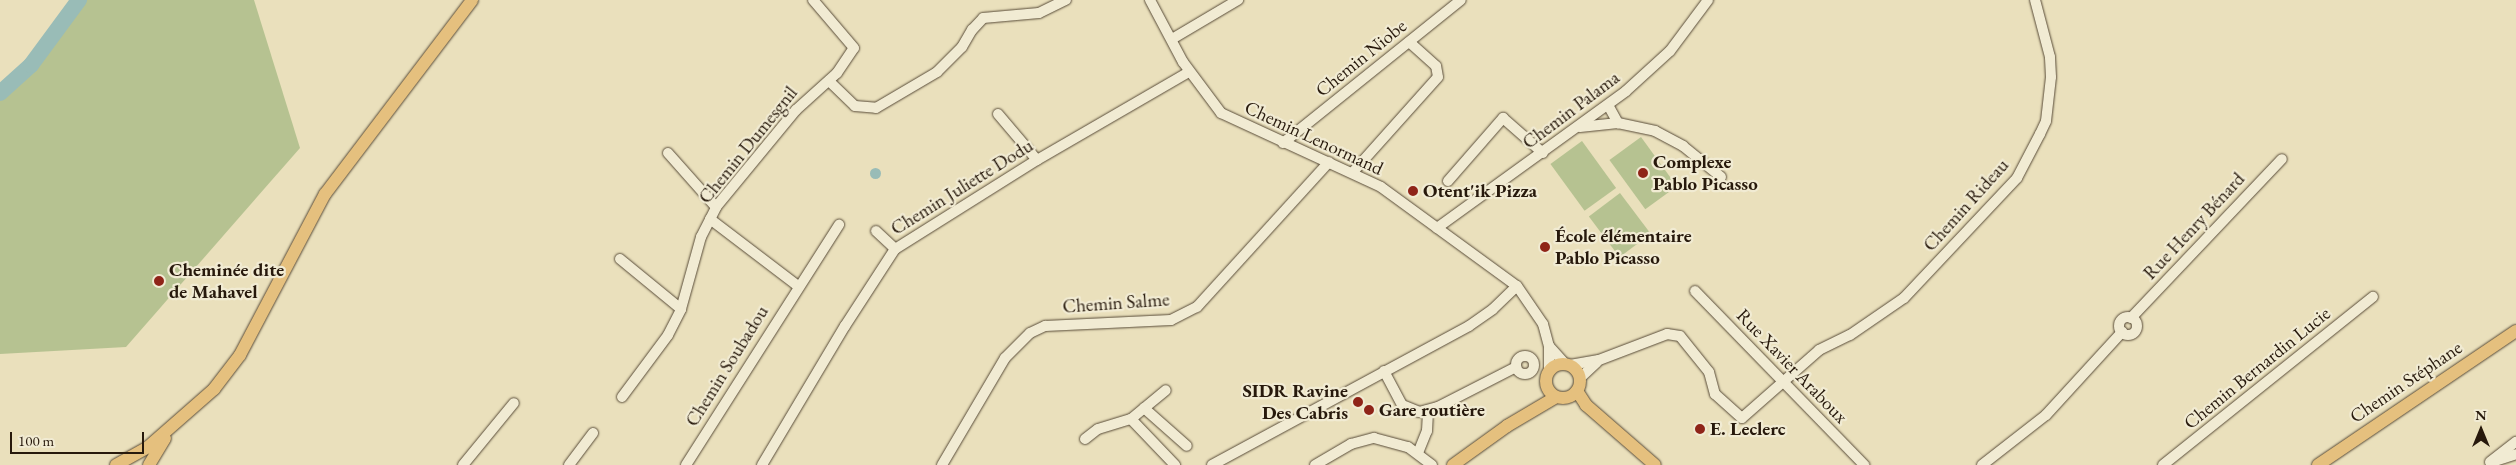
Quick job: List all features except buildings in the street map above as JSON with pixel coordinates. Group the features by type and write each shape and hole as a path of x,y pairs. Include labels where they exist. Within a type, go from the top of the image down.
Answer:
{"main road":[{"path":"116,465 136,462 214,389 240,355 325,194 472,0"},
{"name":"Chemin Stéphane","path":"2318,465 2516,331"},
{"path":"1507,426 1547,387 1549,370 1567,365 1571,391"},
{"path":"1547,387 1571,391 1655,465"},
{"path":"1453,465 1507,426 1571,391"},
{"path":"149,465 170,430"}],"street":[{"name":"Chemin Dumesgnil","path":"622,397 668,335 681,309 691,266 716,207 811,93 830,81 854,48 813,0"},
{"path":"830,81 855,106 876,108 937,72 962,47 972,30 984,18 1039,13 1066,0"},
{"name":"Chemin Lenormand","path":"1150,0 1190,72 1221,113 1283,143 1353,172 1381,187 1517,286 1543,324 1549,346 1549,370"},
{"path":"1172,38 1238,0"},
{"name":"Chemin Niobe","path":"1283,143 1461,0"},
{"name":"Chemin Palama","path":"1437,228 1608,105 1670,51 1708,0"},
{"name":"Chemin Rideau","path":"1599,360 1667,334 1680,336 1709,372 1714,394 1742,418 1820,350 1850,335 1904,298 2017,178 2046,121 2051,78 2050,57 2035,0"},
{"path":"1353,172 1438,77 1436,66 1408,42"},
{"name":"Chemin Juliette Dodu","path":"762,465 845,326 895,249 1037,160 1190,72"},
{"path":"1608,105 1618,123"},
{"path":"998,114 1037,160"},
{"path":"1448,181 1503,118 1543,153"},
{"path":"1579,127 1618,123 1655,131 1683,146 1721,177"},
{"path":"668,153 716,207"},
{"name":"Rue Henry Bénard","path":"1982,465 2046,415 2122,332 2130,334 2136,330 2136,322 2131,318 2282,159"},
{"name":"Chemin Salme","path":"942,465 1005,358 1019,341 1045,326 1171,320 1197,308 1329,162"},
{"path":"710,219 798,286"},
{"name":"Chemin Soubadou","path":"686,465 798,286 839,225"},
{"path":"876,231 895,249"},
{"path":"620,259 681,309"},
{"path":"1212,465 1481,319 1517,286"},
{"name":"Rue Xavier Araboux","path":"1695,291 1864,465"},
{"name":"Chemin Bernardin Lucie","path":"2163,465 2373,297"},
{"name":"Chemin Lenormand","path":"1549,346 1567,365"},
{"path":"1567,365 1599,360"},
{"path":"1571,391 1599,360"},
{"path":"1384,371 1402,405 1410,411 1428,411 1516,367"},
{"path":"1085,439 1098,428 1131,419 1166,390"},
{"path":"463,465 514,403"},
{"path":"1144,408 1187,446"},
{"path":"1418,453 1427,431 1428,411"},
{"path":"1131,419 1175,465"},
{"path":"569,465 593,433"},
{"path":"1315,465 1351,444 1368,439 1386,439 1418,453 1432,465"},
{"path":"2488,464 2516,442"},
{"path":"2488,464 2516,454"}],"green space":[{"path":"85,0 254,0 300,148 126,347 0,354 0,88"},
{"name":"Complexe Pablo Picasso","path":"1641,137 1677,186 1645,209 1609,160"},
{"path":"1582,141 1616,188 1585,211 1550,164"},
{"path":"1620,193 1651,234 1620,257 1589,216"}],"water":[{"path":"875,167 881,173 875,179 869,173"}],"waterway":[{"path":"0,93 31,65 79,0"}],"place":[{"name":"Complexe Pablo Picasso","path":"1643,173"},
{"name":"Otent'ik Pizza","path":"1413,191"},
{"name":"École élémentaire Pablo Picasso","path":"1545,247"},
{"name":"Cheminée dite de Mahavel","path":"159,281"},
{"name":"SIDR Ravine Des Cabris","path":"1358,402"},
{"name":"Gare routière","path":"1369,410"},
{"name":"E. Leclerc","path":"1700,429"}]}
